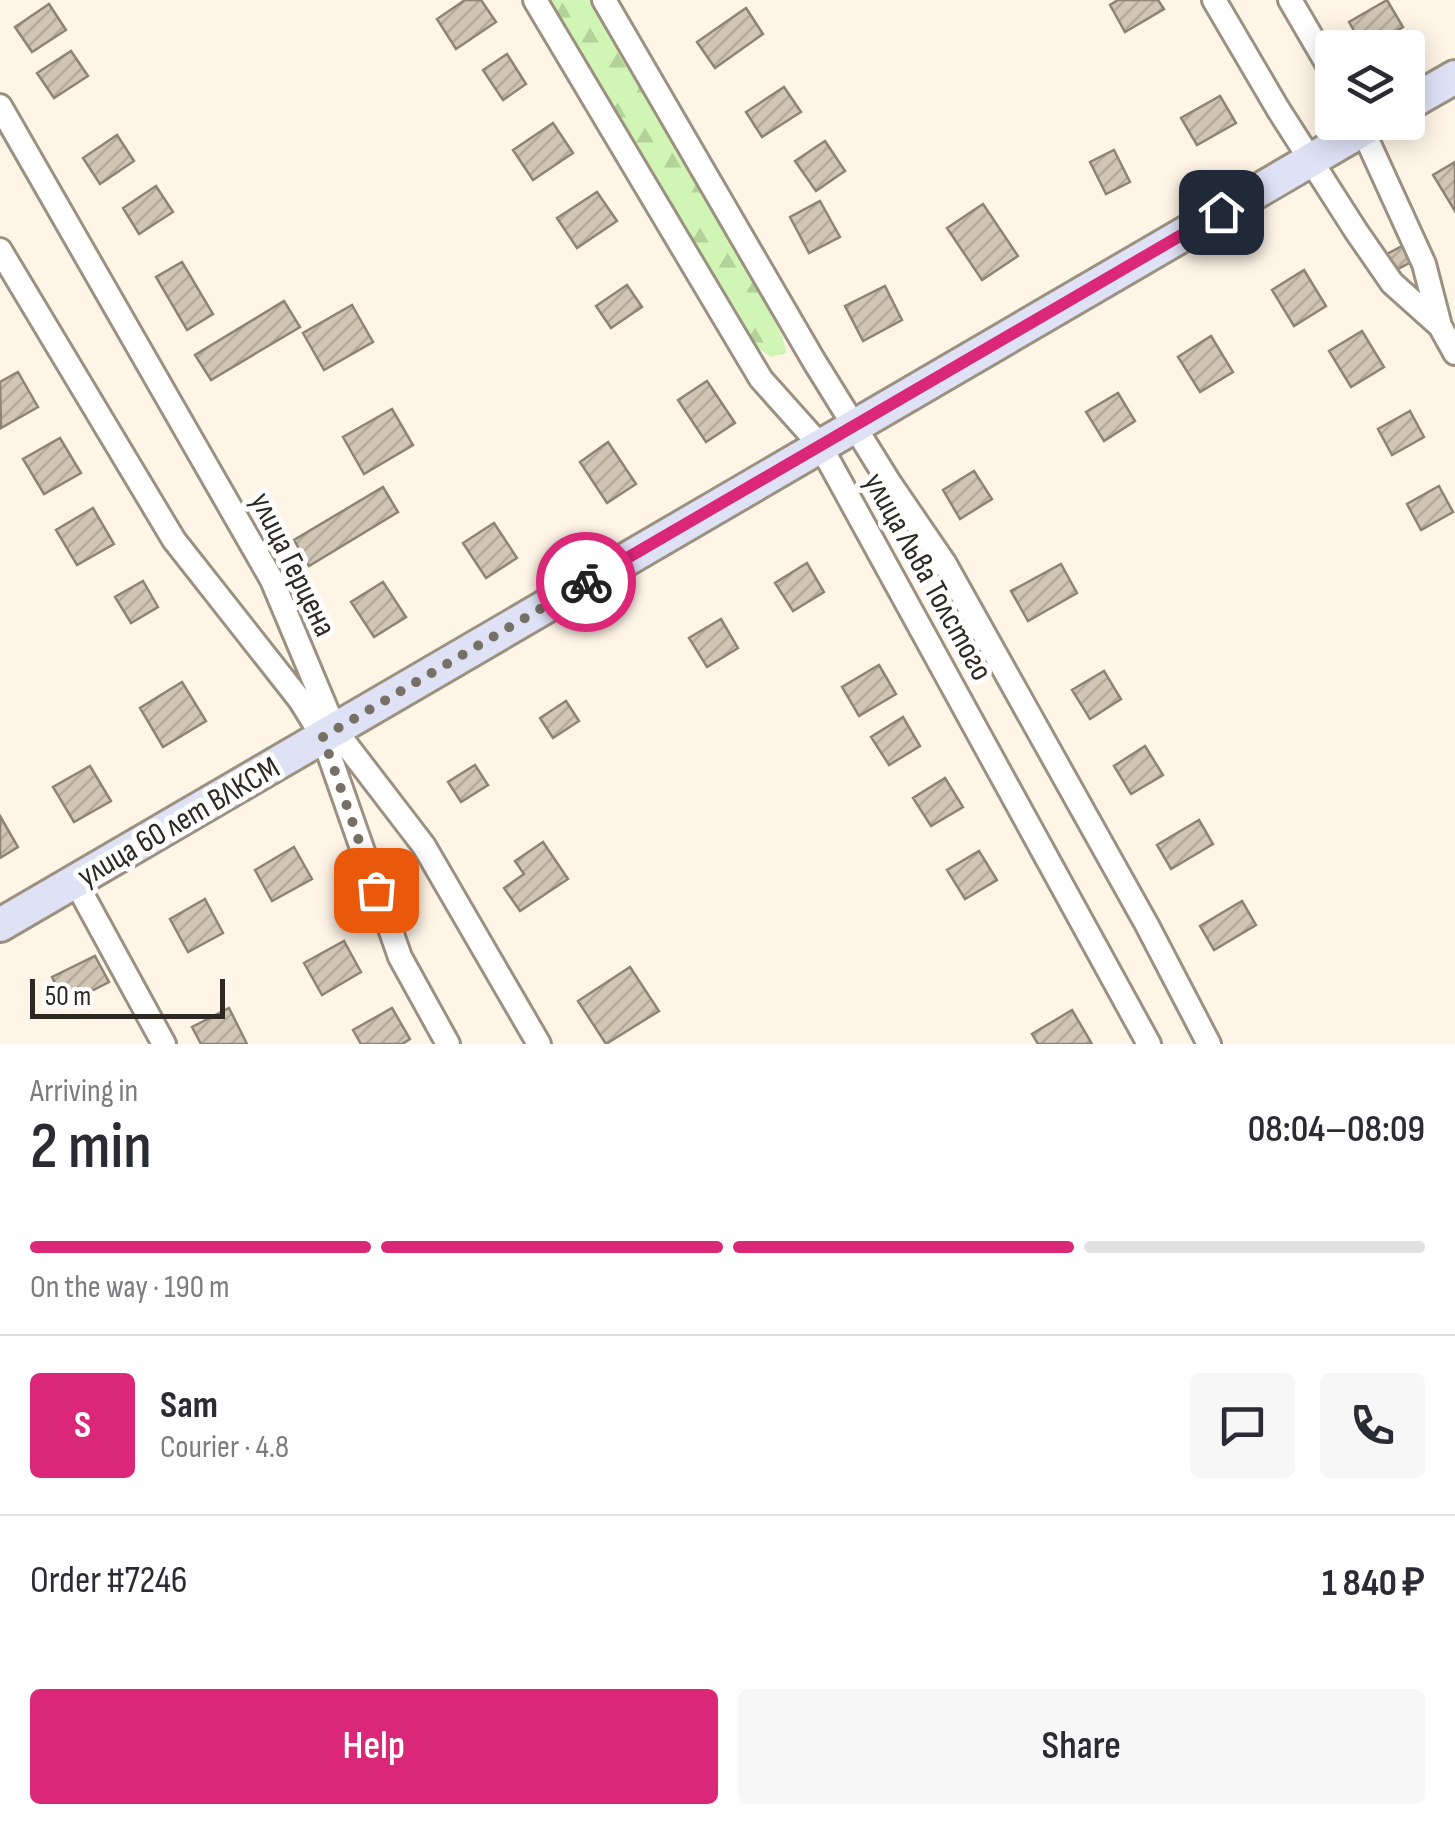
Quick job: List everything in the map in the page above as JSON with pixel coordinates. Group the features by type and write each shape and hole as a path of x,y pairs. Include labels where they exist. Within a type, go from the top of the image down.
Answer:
{"street":[{"name":"улица Льва Толстого","path":"535,0 761,379 820,445 1150,1044"},
{"name":"улица Льва Толстого","path":"604,0 853,426 945,564 1147,925 1209,1044"},
{"path":"1214,0 1299,167 1392,283 1440,326"},
{"path":"1290,0 1315,43"},
{"path":"1425,94 1455,76"},
{"name":"улица Герцена","path":"0,106 272,580 329,734 400,957 448,1044"},
{"name":"улица 60 лет ВЛКСМ","path":"0,925 1342,140"},
{"path":"1372,140 1424,264 1440,326 1455,353"},
{"name":"улица Герцена","path":"0,250 174,540 424,846 540,1044"},
{"path":"75,881 164,1044"}],"green space":[{"path":"543,0 595,0 725,227 782,336 787,353 771,357 745,339"}],"building":[{"path":"465,0 481,0 496,22 456,49 437,19"},
{"path":"1118,0 1158,0 1164,9 1125,32 1110,5"},
{"path":"1387,0 1403,27 1354,30 1349,22"},
{"path":"49,4 66,30 32,52 15,27"},
{"path":"746,8 763,34 715,68 697,42"},
{"path":"71,51 88,76 54,98 37,73"},
{"path":"507,54 526,84 503,100 483,70"},
{"path":"784,87 801,112 762,137 746,112"},
{"path":"1220,96 1236,123 1197,145 1181,118"},
{"path":"553,123 573,153 533,180 513,150"},
{"path":"117,135 134,161 100,184 83,158"},
{"path":"825,141 845,171 816,191 795,161"},
{"path":"1114,150 1130,182 1106,194 1090,162"},
{"path":"1455,162 1455,211 1433,175"},
{"path":"156,186 173,212 139,234 123,208"},
{"path":"597,192 617,221 577,248 557,218"},
{"path":"820,201 840,237 809,253 790,217"},
{"path":"983,204 1018,256 982,280 947,228"},
{"path":"1404,245 1413,261 1396,270 1387,254"},
{"path":"182,262 213,314 187,330 156,277"},
{"path":"1304,270 1326,306 1294,326 1272,290"},
{"path":"627,285 642,307 611,328 596,306"},
{"path":"885,286 902,320 863,341 845,306"},
{"path":"284,301 300,327 211,380 195,355"},
{"path":"352,305 373,342 324,370 303,333"},
{"path":"1362,331 1384,367 1351,387 1329,351"},
{"path":"1211,336 1233,372 1200,392 1178,357"},
{"path":"18,372 38,407 1,428 0,382"},
{"path":"707,381 735,423 706,442 678,400"},
{"path":"1118,393 1135,421 1104,441 1086,412"},
{"path":"392,409 413,445 364,474 343,437"},
{"path":"1410,411 1424,437 1392,455 1378,429"},
{"path":"60,438 81,473 44,494 23,459"},
{"path":"608,442 636,484 607,503 580,462"},
{"path":"974,471 992,499 960,519 943,490"},
{"path":"1439,486 1453,512 1421,530 1407,504"},
{"path":"383,487 398,512 309,566 294,540"},
{"path":"93,508 114,544 77,565 56,530"},
{"path":"494,523 517,558 486,578 463,543"},
{"path":"807,563 824,592 793,611 775,583"},
{"path":"1061,564 1077,593 1028,621 1011,591"},
{"path":"143,581 158,607 131,623 115,597"},
{"path":"383,582 406,617 374,637 351,602"},
{"path":"721,619 738,648 707,667 689,638"},
{"path":"879,665 896,694 859,716 842,687"},
{"path":"1104,671 1121,699 1090,719 1072,690"},
{"path":"182,682 206,721 163,747 140,708"},
{"path":"566,701 579,721 553,738 540,718"},
{"path":"903,717 920,746 889,765 871,737"},
{"path":"1145,746 1163,775 1131,794 1114,766"},
{"path":"475,765 488,785 461,802 448,782"},
{"path":"90,766 111,801 74,822 53,787"},
{"path":"945,778 963,807 931,826 913,798"},
{"path":"0,816 18,847 0,858"},
{"path":"1199,820 1213,844 1171,869 1157,845"},
{"path":"543,842 568,879 520,911 504,888 524,874 515,861"},
{"path":"294,847 312,879 272,901 255,870"},
{"path":"979,851 997,880 965,899 947,870"},
{"path":"205,899 223,933 188,952 170,919"},
{"path":"1242,901 1256,925 1214,950 1200,926"},
{"path":"344,941 361,972 322,995 304,963"},
{"path":"95,956 109,982 66,1004 52,977"},
{"path":"630,967 659,1011 606,1044 578,1001"},
{"path":"229,1008 247,1044 201,1044 192,1027"},
{"path":"392,1008 410,1039 402,1044 361,1044 353,1030"},
{"path":"1072,1010 1092,1044 1038,1044 1032,1034"}],"way so far":[{"path":"376,890 323,737 586,582"}],"route":[{"path":"586,582 1221,212"}]}
